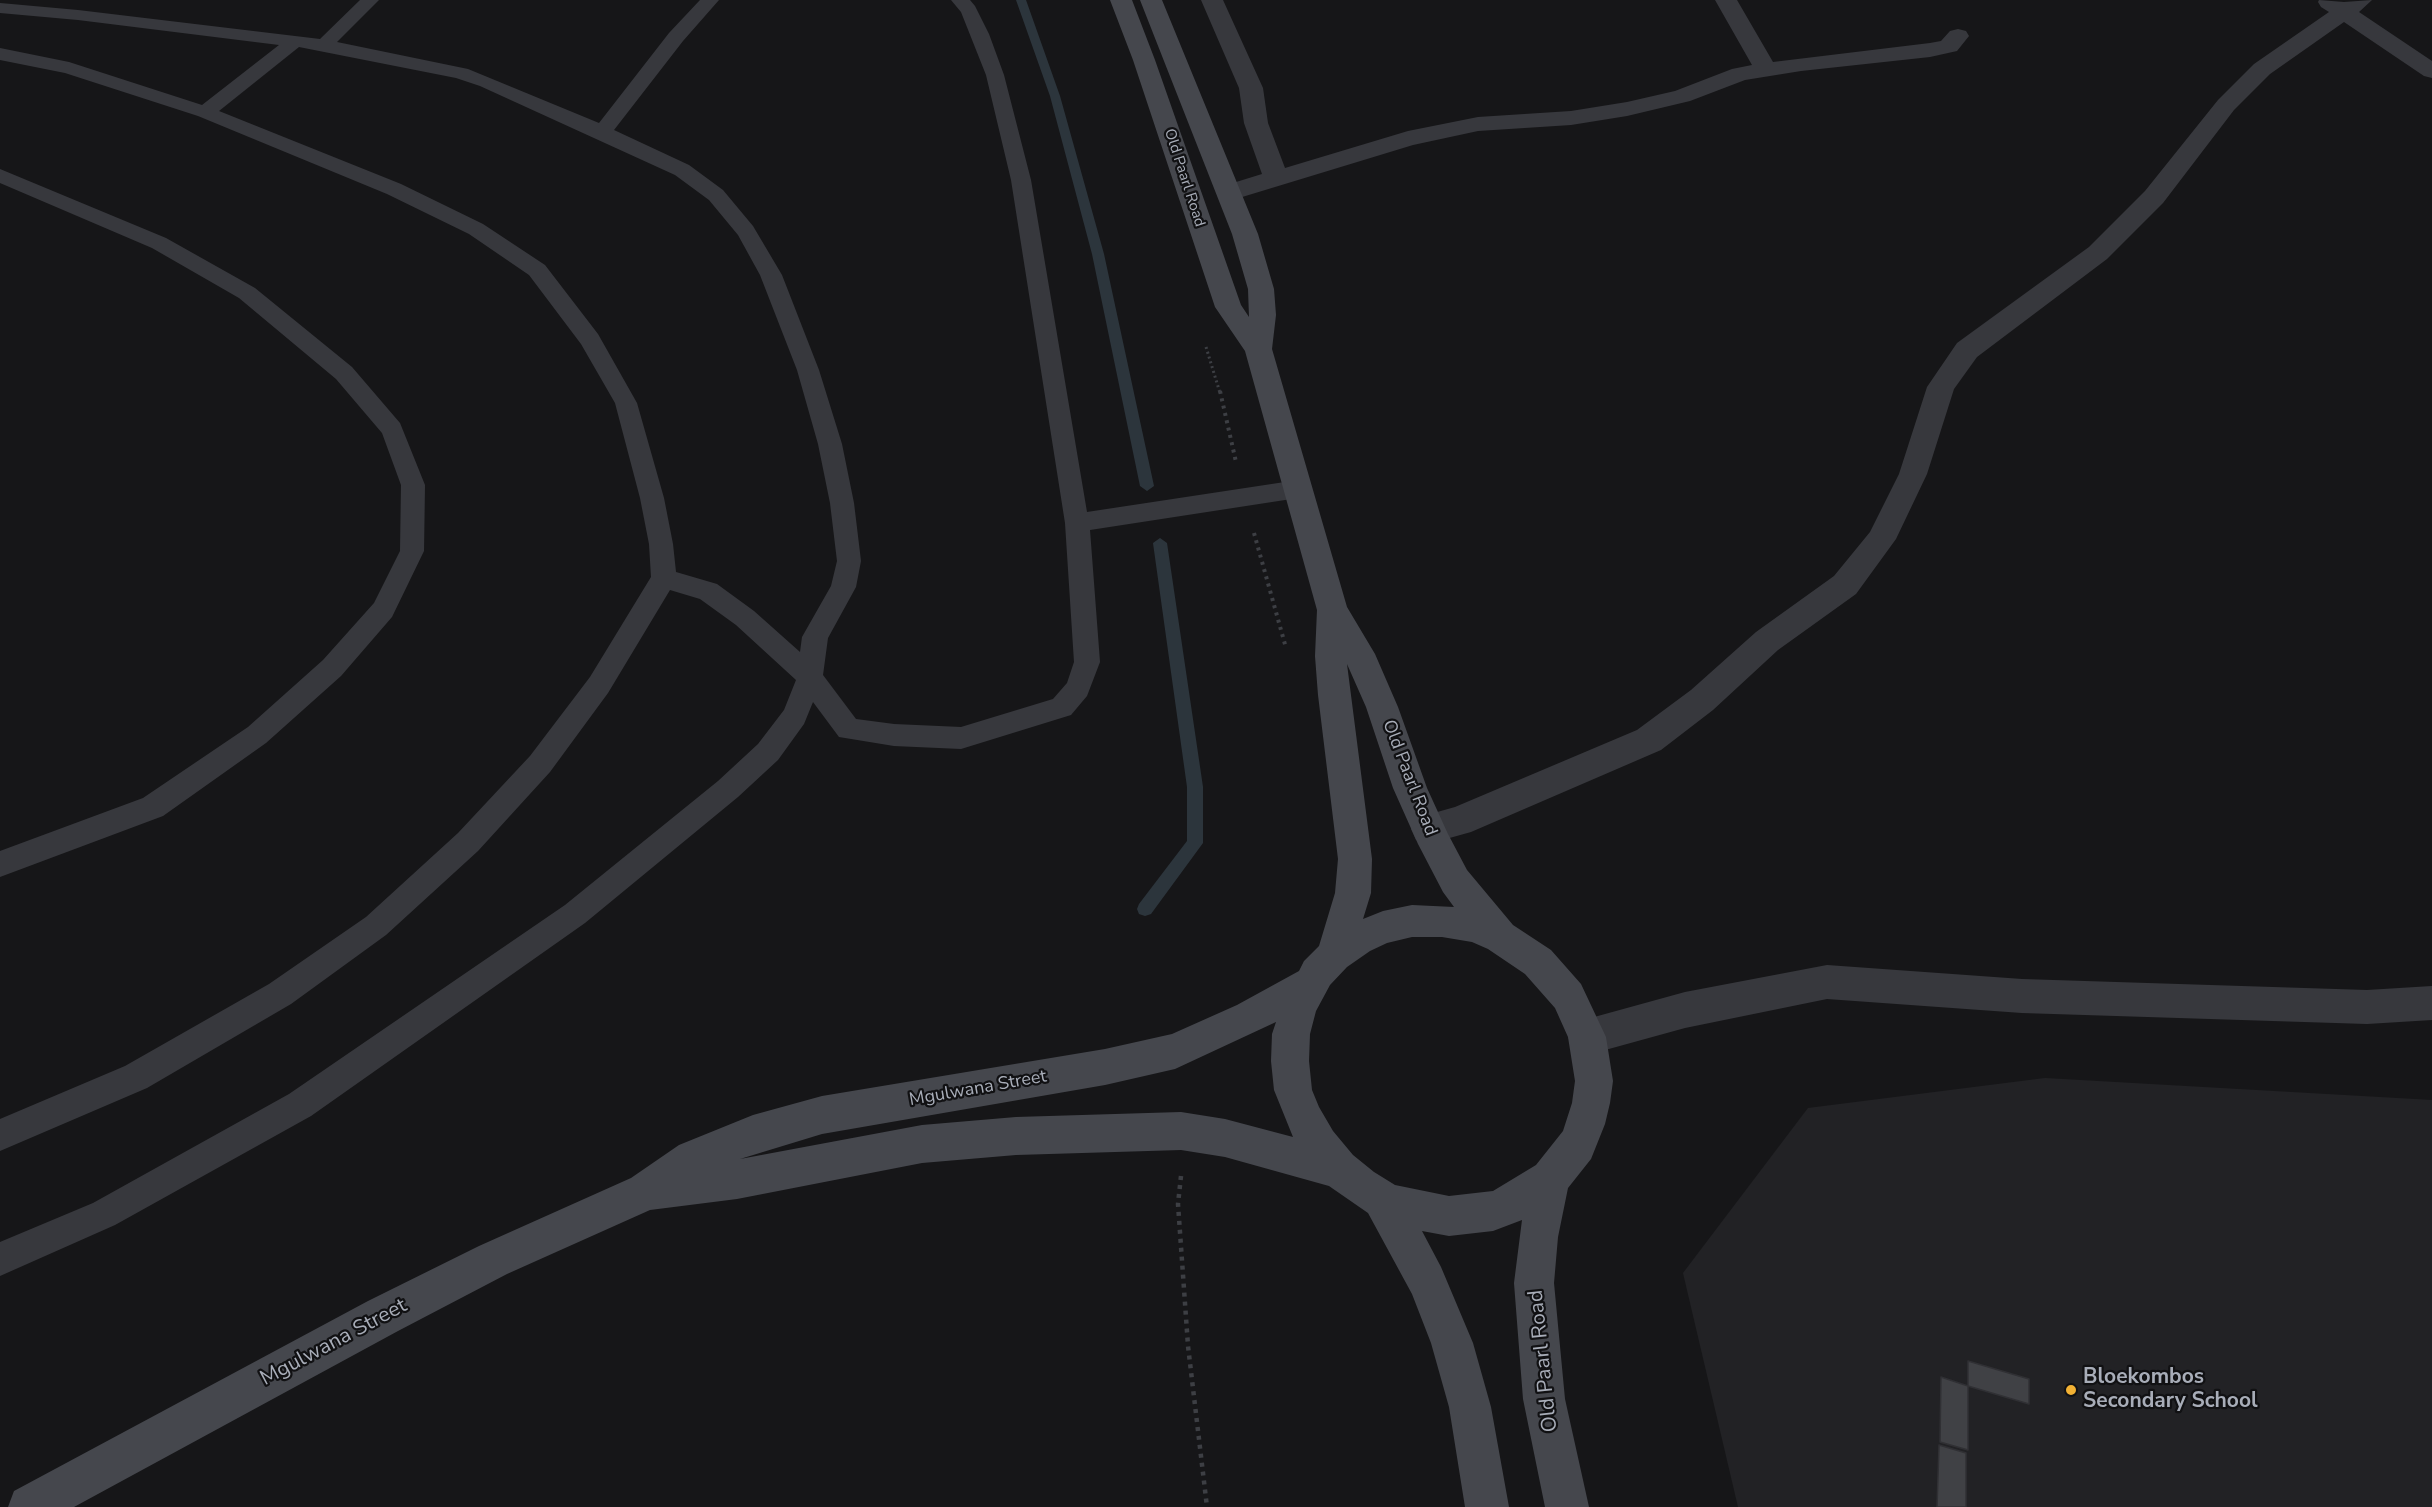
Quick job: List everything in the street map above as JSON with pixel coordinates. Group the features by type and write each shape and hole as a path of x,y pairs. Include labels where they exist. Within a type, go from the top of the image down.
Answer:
{"main road":[{"name":"Old Paarl Road","path":"1120,0 1144,60 1228,307 1258,349 1332,610 1359,654 1382,707 1410,788 1428,829 1455,881 1501,938"},
{"name":"Old Paarl Road","path":"1151,0 1245,234 1261,289 1263,315 1258,349"},
{"name":"Old Paarl Road","path":"1322,969 1357,939 1383,927 1412,921 1442,921 1473,926 1501,938 1520,948 1554,978 1568,996 1587,1037 1594,1081 1586,1124 1577,1145 1550,1179 1514,1203 1493,1211 1449,1216 1426,1213 1382,1199 1360,1186 1339,1169 1319,1145 1304,1119 1293,1090 1290,1061 1291,1034 1299,1006 1322,969 1353,893 1355,859 1334,695 1331,656 1332,610"},
{"name":"Mgulwana Street","path":"30,1507 383,1316 493,1260 645,1192 693,1159 753,1134 822,1115 1105,1067 1175,1052 1250,1017 1322,969"},
{"name":"Mgulwana Street","path":"645,1192 737,1179 922,1144 1016,1136 1117,1132 1181,1131 1214,1136 1339,1169"},
{"name":"Old Paarl Road","path":"1550,1179 1538,1238 1534,1283 1544,1399 1567,1507"},
{"name":"Old Paarl Road","path":"1382,1199 1427,1281 1452,1342 1470,1407 1487,1507"}],"street":[{"path":"1212,0 1251,88 1256,123 1276,177"},
{"path":"1726,0 1767,70"},
{"path":"1428,829 1459,821 1649,740 1702,700 1767,640 1845,585 1881,539 1913,474 1941,387 1967,350 2098,253 2154,197 2226,105 2262,69 2344,4 2432,71"},
{"path":"1229,193 1408,139 1478,124 1571,117 1627,108 1682,96 1740,74 1930,51 1949,46 1958,36"},
{"path":"1587,1037 1685,1010 1827,982 2022,996 2367,1007 2432,1003"}],"lane":[{"path":"46,0 78,15"},
{"path":"324,45 370,0"},
{"path":"602,132 676,37 710,0"},
{"path":"664,578 708,591 745,618 810,677 848,729 961,738 1062,707 1078,688 1087,662 1077,523 1021,180 995,75 969,10 960,0"},
{"path":"0,8 78,15 324,45 461,73 488,82 602,132 682,170 716,195 746,231 771,275 804,359 830,444 842,503 849,561 843,587 816,637 810,677 795,716 768,752 728,789 575,914 300,1105 104,1214 0,1259"},
{"path":"205,112 294,42"},
{"path":"0,54 69,68 205,112 394,189 476,229 537,270 590,339 626,403 652,498 661,544 664,578 599,686 540,764 468,842 376,926 280,994 136,1077 0,1136"},
{"path":"0,175 159,243 247,293 344,373 392,429 413,484 412,551 383,610 332,668 257,735 153,807 0,864"},
{"path":"1077,523 1298,489"}],"path":[{"path":"1182,1171 1178,1204 1188,1334 1207,1507"}],"shaded area":[{"name":"Bloekombos Secondary School","path":"2045,1078 2432,1100 2432,1507 1738,1507 1683,1273 1808,1108"}],"building":[{"path":"1968,1361 2029,1379 2029,1404 1968,1386"},
{"path":"1941,1377 1968,1386 1968,1450 1940,1442"},
{"path":"1939,1445 1966,1453 1966,1507 1937,1507"}],"waterway":[{"path":"1021,0 1055,96 1098,254 1147,486"},
{"path":"1145,909 1195,843 1195,787 1160,543"}],"place":[{"name":"Bloekombos Secondary School","path":"2071,1390"}]}
